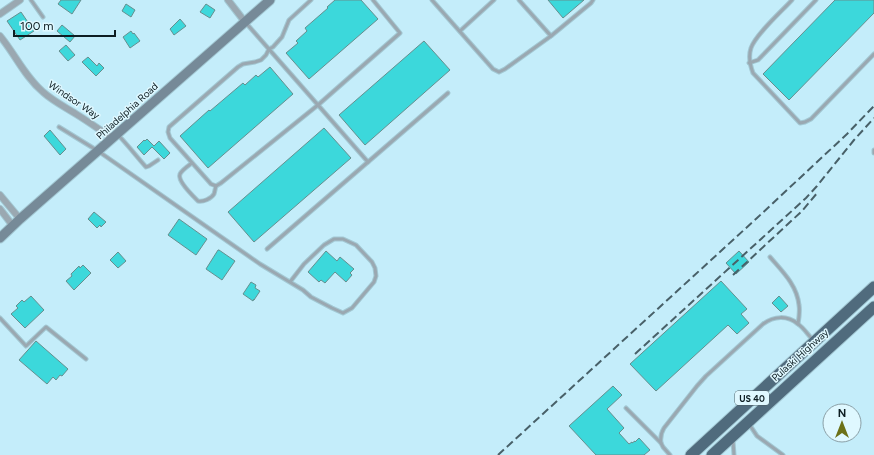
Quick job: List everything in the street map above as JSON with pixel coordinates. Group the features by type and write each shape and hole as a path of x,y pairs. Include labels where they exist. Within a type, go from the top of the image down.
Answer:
{"highway":[{"name":"Pulaski Highway","path":"691,455 874,287"},
{"name":"Pulaski Highway","path":"712,455 874,307"}],"main road":[{"name":"Philadelphia Road","path":"0,238 270,0"}],"street":[{"path":"0,14 20,0"},
{"path":"228,0 245,22"},
{"name":"Windsor Way","path":"0,36 33,83 43,92 54,101 115,136"},
{"path":"0,195 20,219"},
{"path":"0,209 13,226"}],"lane":[{"path":"31,0 43,17"},
{"path":"216,186 211,184 170,138 168,132 170,128 238,67 261,60 269,49 273,47 282,36 289,20 311,0"},
{"path":"192,163 181,173 180,181 198,201 201,202 207,200 213,194 216,186 318,105 400,33 373,0"},
{"path":"432,0 493,69 499,72 551,36 593,0"},
{"path":"460,31 494,0"},
{"path":"519,0 551,36"},
{"path":"792,0 757,36 750,49 750,63 753,73 800,123 811,119 874,54"},
{"path":"750,63 758,60 816,0"},
{"path":"245,22 368,162"},
{"path":"267,249 448,93"},
{"path":"59,127 98,151 260,264 303,290 311,297 332,308 343,313 352,308 374,282 376,276 375,268 372,262 356,245 343,239 334,239 324,245 304,264 290,282"},
{"path":"115,136 131,149 146,167 158,160"},
{"path":"770,257 791,282 797,295 800,305 798,324"},
{"path":"0,318 26,346 46,327 86,359"},
{"path":"660,443 660,438 664,428 697,386 706,376 769,320 774,318 782,318 791,320 798,324 814,341"},
{"path":"626,408 670,455"},
{"path":"748,423 757,436 783,455"},
{"path":"732,436 734,455"}],"building":[{"path":"61,0 81,0 72,14 58,4"},
{"path":"335,0 361,0 378,19 309,79 286,53 298,43 296,41 307,31 305,28"},
{"path":"548,0 584,0 563,18"},
{"path":"835,0 874,0 874,13 789,100 763,74"},
{"path":"126,4 135,10 131,17 122,11"},
{"path":"206,4 215,10 210,18 200,12"},
{"path":"21,12 34,31 20,40 7,21"},
{"path":"180,19 186,26 174,35 170,29"},
{"path":"62,25 75,36 70,42 57,31"},
{"path":"131,31 140,41 130,48 123,37"},
{"path":"424,41 450,70 365,145 339,115"},
{"path":"66,45 75,55 68,61 59,51"},
{"path":"88,57 97,66 99,63 104,68 96,76 82,62"},
{"path":"270,67 293,94 208,168 180,136 209,110 210,111 243,83 245,85 256,75 258,77"},
{"path":"324,128 351,158 254,242 228,212"},
{"path":"50,130 66,149 60,155 44,136"},
{"path":"147,139 154,146 159,141 170,153 164,159 152,147 144,155 137,147"},
{"path":"94,212 106,222 101,227 100,225 97,228 88,219"},
{"path":"179,219 207,239 196,255 168,235"},
{"path":"218,250 235,261 222,280 206,269"},
{"path":"326,251 337,261 340,257 354,269 350,273 352,275 346,282 335,272 325,283 321,280 319,282 308,272"},
{"path":"739,251 749,262 736,274 726,263"},
{"path":"118,252 126,261 118,268 110,260"},
{"path":"83,265 91,273 74,290 66,281 72,276 71,274 79,266 80,268"},
{"path":"721,281 747,309 741,314 749,323 737,334 728,325 656,391 630,364"},
{"path":"251,282 256,285 255,288 260,291 253,301 243,294"},
{"path":"31,296 44,310 25,328 11,314 18,308 16,306 22,300 24,302"},
{"path":"779,296 788,306 781,312 772,303"},
{"path":"36,341 68,369 56,380 53,377 47,384 19,360"},
{"path":"613,386 622,395 607,409 624,428 619,433 629,444 635,442 639,438 650,450 644,455 596,455 569,426"}],"railway":[{"path":"498,455 757,218 847,134 874,106"},
{"path":"635,354 806,198 874,118"},
{"path":"733,275 802,211 818,192"}]}
